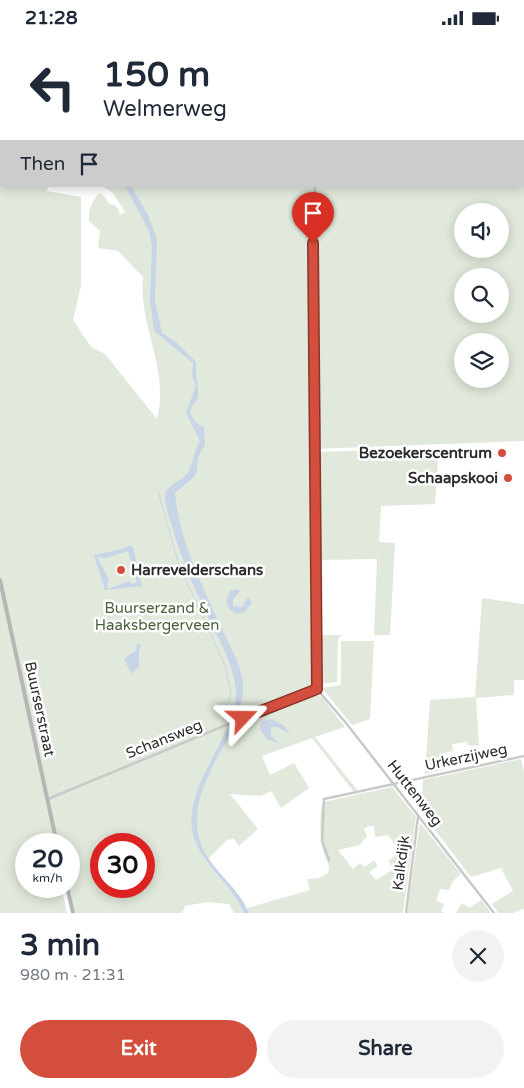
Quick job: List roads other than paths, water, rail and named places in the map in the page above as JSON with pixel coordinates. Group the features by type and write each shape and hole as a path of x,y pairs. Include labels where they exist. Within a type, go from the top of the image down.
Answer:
{"main road":[{"name":"Buurserstraat","path":"0,580 56,833"},
{"path":"70,898 73,913"}],"street":[{"path":"314,187 312,262 317,689"},
{"name":"Schansweg","path":"48,799 317,689"},
{"name":"Huttenweg","path":"317,689 394,784 494,913"},
{"name":"Urkerzijweg","path":"329,860 322,841 322,809 324,799 524,756"},
{"name":"Kalkdijk","path":"406,913 418,815"}],"water":[{"path":"126,187 132,187 148,215 157,239 155,300 162,333 176,342 196,362 198,399 192,405 190,413 196,423 204,427 205,445 198,457 197,471 194,477 175,493 177,510 192,561 242,677 242,696 237,716 201,795 197,816 199,838 208,858 238,894 249,913 244,913 232,893 203,856 193,834 192,816 195,797 229,725 235,708 236,691 229,662 198,597 178,544 165,501 167,489 183,478 188,472 200,441 186,413 196,385 192,377 193,363 154,331 150,300 152,247 149,231"},
{"path":"130,545 133,547 142,586 105,590 94,555 122,549","holes":["128,551 137,583 132,584 129,581 108,589 109,579 97,557 106,558"]},
{"path":"238,589 240,591 233,600 233,606 242,607 248,597 252,602 245,612 236,614 229,609 226,600 230,591"},
{"path":"137,644 141,645 139,667 131,674 124,659 136,650"},
{"path":"271,719 283,725 290,734 277,727 271,727 271,735 280,744 267,739 260,729 261,722"}],"waterway":[{"path":"158,491 179,565 184,564"},
{"path":"179,565 225,665 231,694 227,705 234,707"}],"place":[{"name":"Bezoekerscentrum","path":"502,453"},
{"name":"Schaapskooi","path":"508,478"},
{"name":"Harrevelderschans","path":"121,570"}],"park label":[{"name":"Buurserzand & Haaksbergerveen","path":"157,616"}]}
